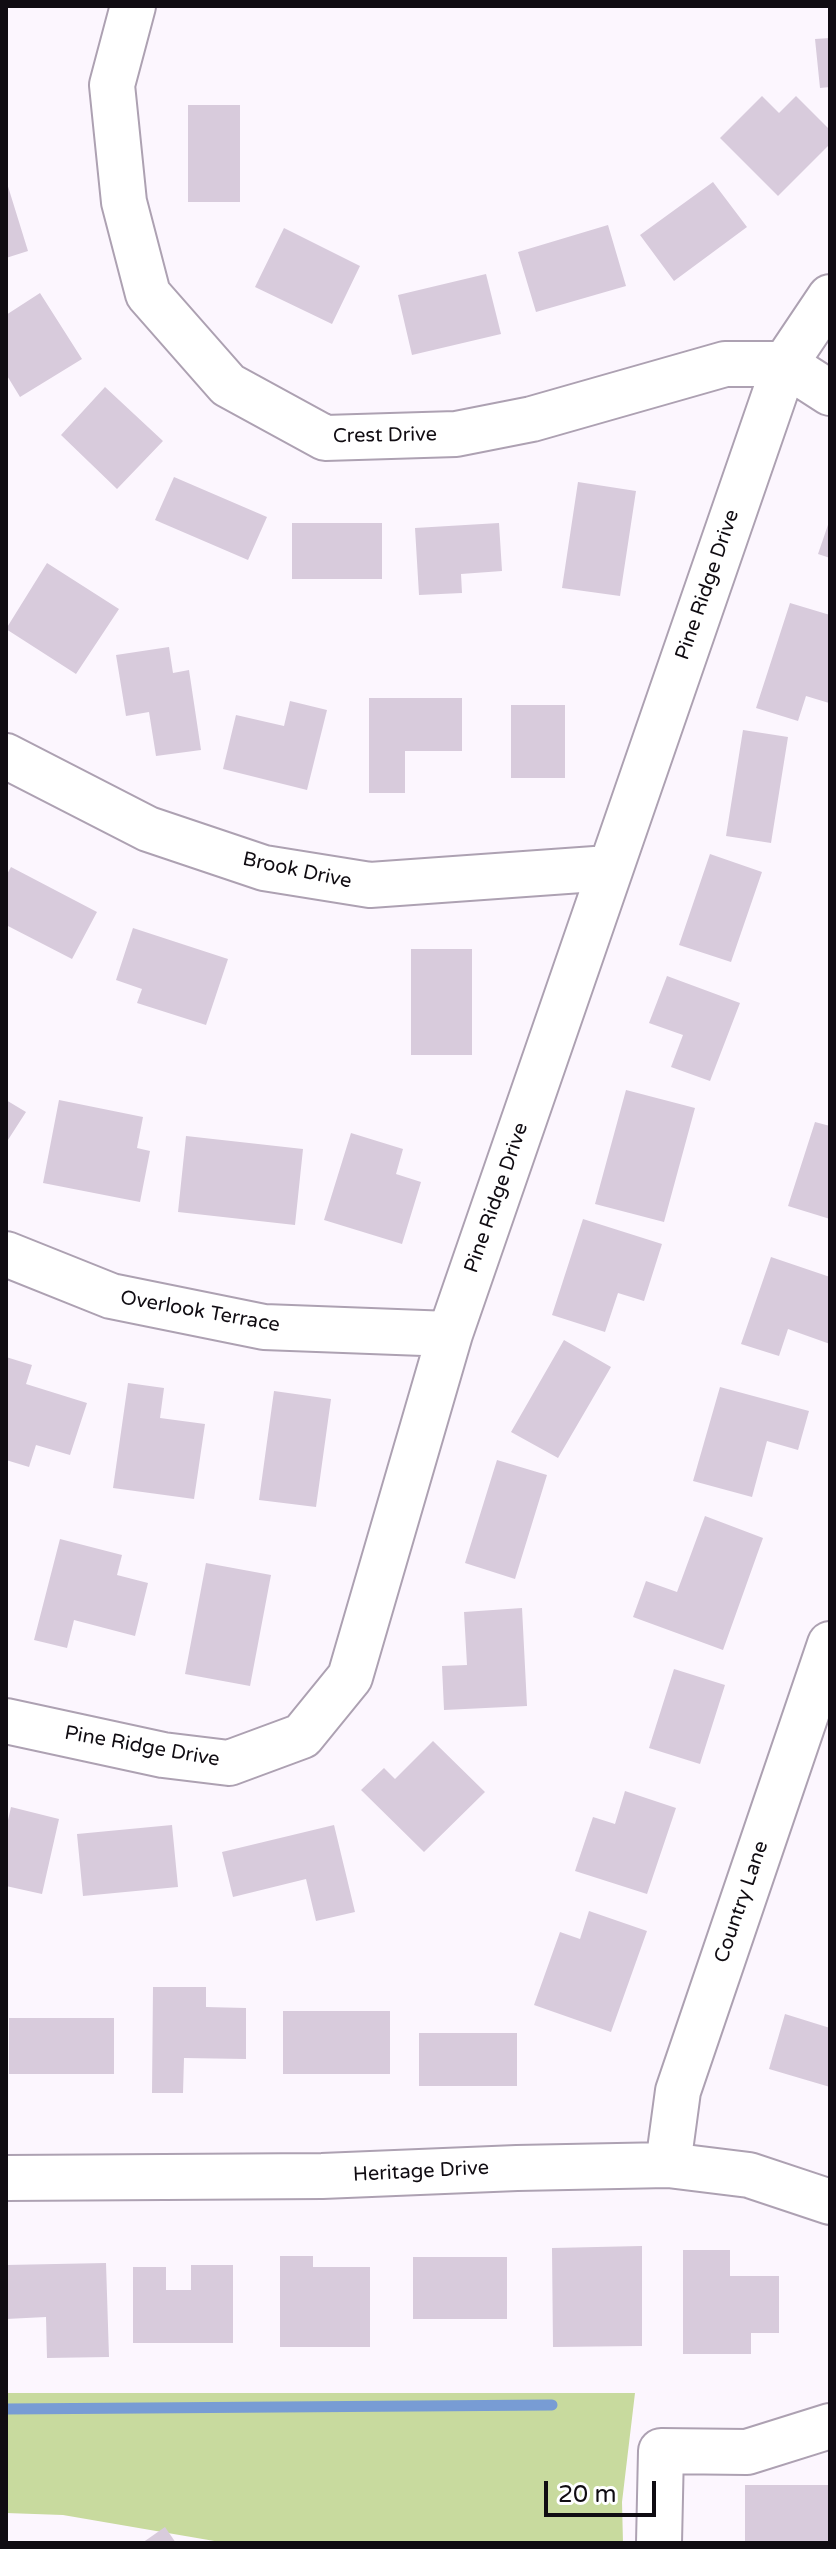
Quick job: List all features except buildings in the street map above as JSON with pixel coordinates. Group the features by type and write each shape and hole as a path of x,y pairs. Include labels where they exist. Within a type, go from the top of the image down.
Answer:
{"street":[{"name":"Crest Drive","path":"133,6 112,85 124,202 148,294 228,385 325,438 456,434 532,419 725,364 785,364"},
{"path":"830,297 785,364 830,393"},
{"name":"Pine Ridge Drive","path":"6,1721 163,1755 229,1763 302,1736 350,1677 450,1334 785,364"},
{"name":"Brook Drive","path":"6,756 148,829 264,868 370,885 609,868"},
{"name":"Overlook Terrace","path":"6,1254 111,1296 264,1327 450,1334"},
{"name":"Country Lane","path":"668,2165 678,2091 830,1644"},
{"name":"Heritage Drive","path":"6,2178 322,2176 668,2165 749,2175 830,2202"},
{"path":"659,2543 661,2451 747,2452 830,2426"}],"green space":[{"path":"6,2393 635,2393 622,2502 623,2543 226,2543 63,2515 6,2513"}],"waterway":[{"path":"6,2409 552,2405"}]}
